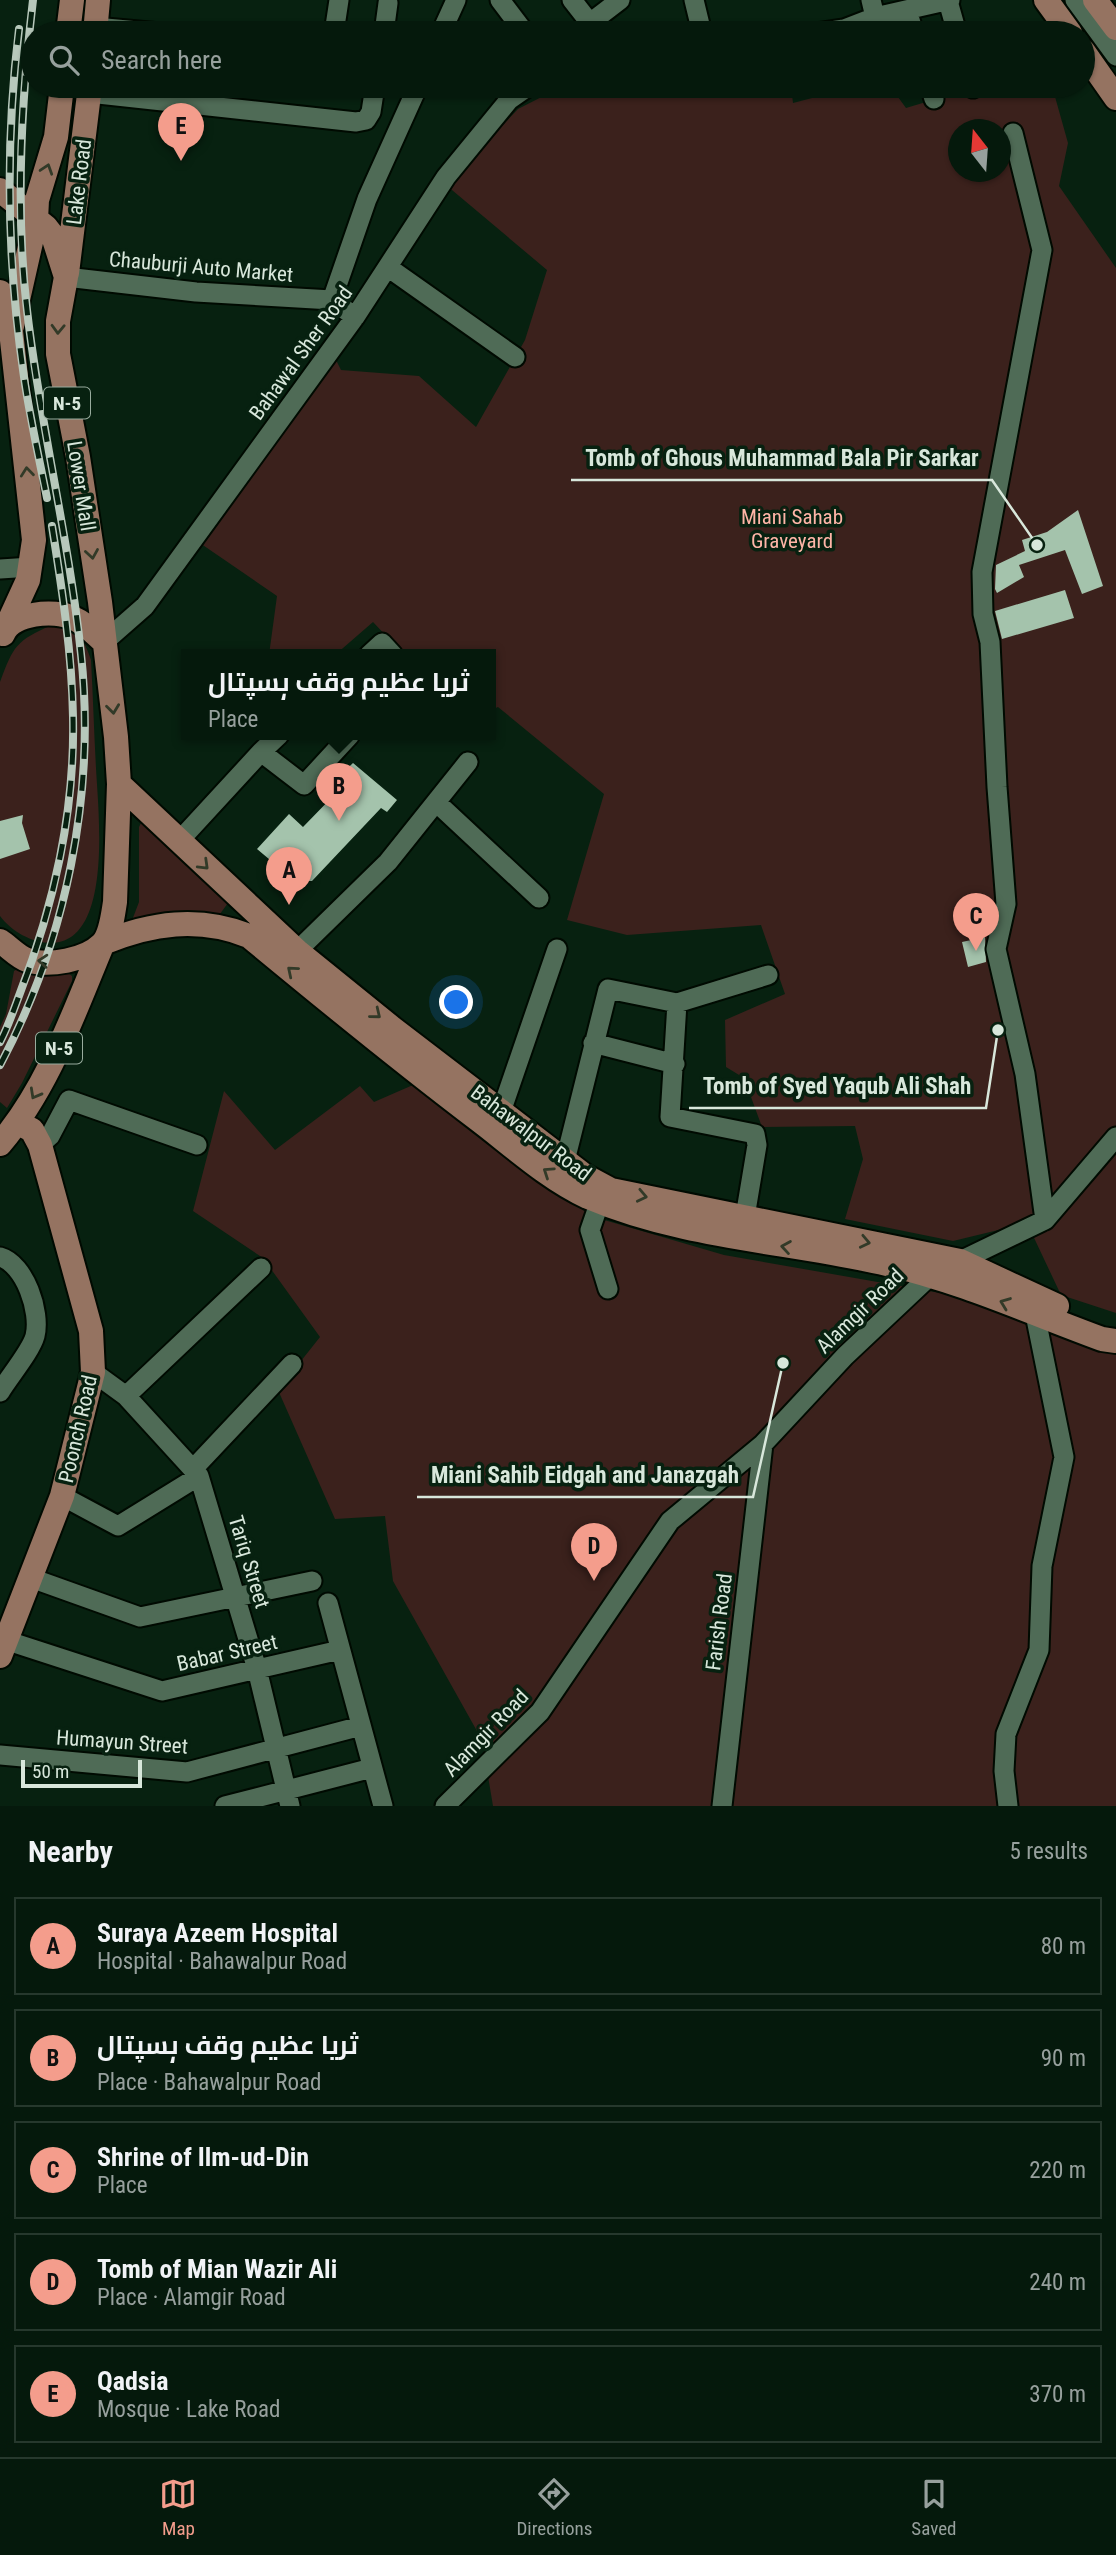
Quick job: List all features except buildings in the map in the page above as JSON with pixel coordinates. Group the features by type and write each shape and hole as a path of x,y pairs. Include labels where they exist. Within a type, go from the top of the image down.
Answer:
{"main road":[{"path":"69,21 72,0"},
{"path":"96,21 98,0"},
{"path":"1046,0 1061,21"},
{"path":"1095,0 1116,28"},
{"path":"1095,68 1116,98"},
{"path":"11,331 36,220 37,200 56,137 61,98"},
{"name":"Lake Road","path":"66,277 89,98"},
{"name":"Lower Mall","path":"0,190 53,236 66,277 58,321 58,354 78,457 104,642"},
{"name":"N-5","path":"0,292 11,331 8,366 34,540 28,580 3,634"},
{"name":"N-5","path":"0,1144 18,1123 55,1055 112,919 115,902 119,784 104,642 85,625 72,617 59,614 30,617 3,634"},
{"name":"Bahawalpur Road","path":"119,784 297,951 585,1176 611,1190 960,1261 1041,1300 1116,1326"},
{"name":"Bahawalpur Road","path":"0,941 27,960 56,962 82,957 103,943 126,933 166,924 224,927 248,936 388,1052 537,1165 585,1195 620,1209 712,1234 883,1263 931,1275 1102,1339 1116,1341"},
{"name":"Poonch Road","path":"3,1648 62,1496 93,1372 91,1331 40,1145 32,1130 18,1123"}],"street":[{"path":"336,21 340,0"},
{"path":"450,21 456,0"},
{"path":"500,0 516,21"},
{"path":"572,0 588,21"},
{"path":"593,21 620,0"},
{"path":"694,0 699,21"},
{"path":"858,21 873,9 907,10 949,0 954,21"},
{"path":"1075,0 1090,21"},
{"path":"386,21 388,3"},
{"path":"907,10 910,21"},
{"path":"1095,27 1116,56"},
{"path":"163,98 356,122 366,120 371,112 373,98"},
{"path":"355,317 332,300 368,198 413,98"},
{"name":"Bahawal Sher Road","path":"104,642 145,606 355,317 500,98"},
{"path":"1013,133 1042,250 982,572 983,614 990,642 1006,904 996,949 1025,1074 1045,1220"},
{"path":"389,268 514,358"},
{"name":"Chauburji Auto Market","path":"66,277 196,292 332,300"},
{"path":"0,569 31,567"},
{"path":"180,841 274,740"},
{"path":"261,752 304,785 346,740"},
{"path":"297,951 388,862 468,762"},
{"path":"436,803 539,898"},
{"path":"501,1112 557,950"},
{"path":"565,1161 608,989 677,1003 768,975"},
{"path":"677,1003 670,1117 755,1134 757,1145 745,1217"},
{"path":"593,1043 675,1065"},
{"path":"40,1145 50,1136 69,1100 197,1146"},
{"name":"Alamgir Road","path":"445,1806 540,1713 670,1521 763,1444 845,1356 931,1275 1045,1220 1116,1137"},
{"path":"600,1201 590,1230 608,1289"},
{"path":"0,1257 10,1260 24,1276 37,1321 30,1348 0,1379"},
{"path":"126,1396 261,1268"},
{"path":"1008,1806 1004,1771 1006,1734 1038,1650 1042,1566 1063,1457 1035,1314"},
{"path":"0,1392 20,1360"},
{"path":"62,1496 118,1526 196,1473 292,1364"},
{"name":"Tariq Street","path":"93,1372 126,1396 196,1473 257,1669 288,1798"},
{"name":"Farish Road","path":"722,1806 763,1444"},
{"path":"31,1578 140,1617 312,1581"},
{"path":"328,1603 383,1806"},
{"name":"Babar Street","path":"3,1648 162,1691 340,1650"},
{"name":"Humayun Street","path":"0,1755 187,1772 361,1726"},
{"path":"225,1806 288,1798 372,1768"}],"green space":[{"name":"Miani Sahab Graveyard","path":"540,98 792,98 793,103 812,98 899,98 906,108 939,98 1055,98 1068,143 1059,186 1116,268 1116,1313 1061,1295 1027,1223 953,1241 845,1219 863,1159 855,1126 762,1127 744,1078 726,1067 725,1020 785,994 761,925 627,935 567,920 604,794 496,708 496,649 398,649 373,622 342,649 270,649 277,596 194,539 331,350 341,370 419,376 476,427 525,340 547,270 446,185 518,109"},
{"path":"52,625 78,635 91,660 99,841 98,870 85,921 71,937 51,943 22,935 0,916 0,682 13,652 23,640"},
{"path":"143,819 189,868 228,903 217,918 194,912 173,912 131,923 139,902 139,827"},
{"path":"19,968 68,973 72,976 72,981 7,1108 0,1102 0,1027 6,1014 14,971"},
{"path":"413,1085 524,1172 594,1217 724,1255 963,1297 1116,1355 1116,1806 493,1806 482,1740 393,1581 385,1516 335,1519 278,1390 320,1337 263,1258 193,1211 224,1091 275,1150 360,1086 374,1102"}],"railway":[{"path":"31,21 33,0"},
{"path":"19,29 11,116 11,247 24,377 47,498"},
{"path":"0,1065 43,968 59,917 71,865 84,760 85,707 76,611 39,396 23,272 20,194 24,98"},
{"path":"0,1042 43,926 60,857 70,787 73,752 71,669 52,526"}],"place":[{"name":"Qadsia","path":"181,161"},
{"name":"Tomb of Ghous Muhammad Bala Pir Sarkar","path":"1037,545"},
{"name":"ثریا عظیم وقف ہسپتال","path":"339,821"},
{"name":"Suraya Azeem Hospital","path":"289,905"},
{"name":"Shrine of Ilm-ud-Din","path":"976,951"},
{"name":"Tomb of Syed Yaqub Ali Shah","path":"998,1030"},
{"name":"Miani Sahib Eidgah and Janazgah","path":"783,1363"},
{"name":"Tomb of Mian Wazir Ali","path":"594,1581"}]}
